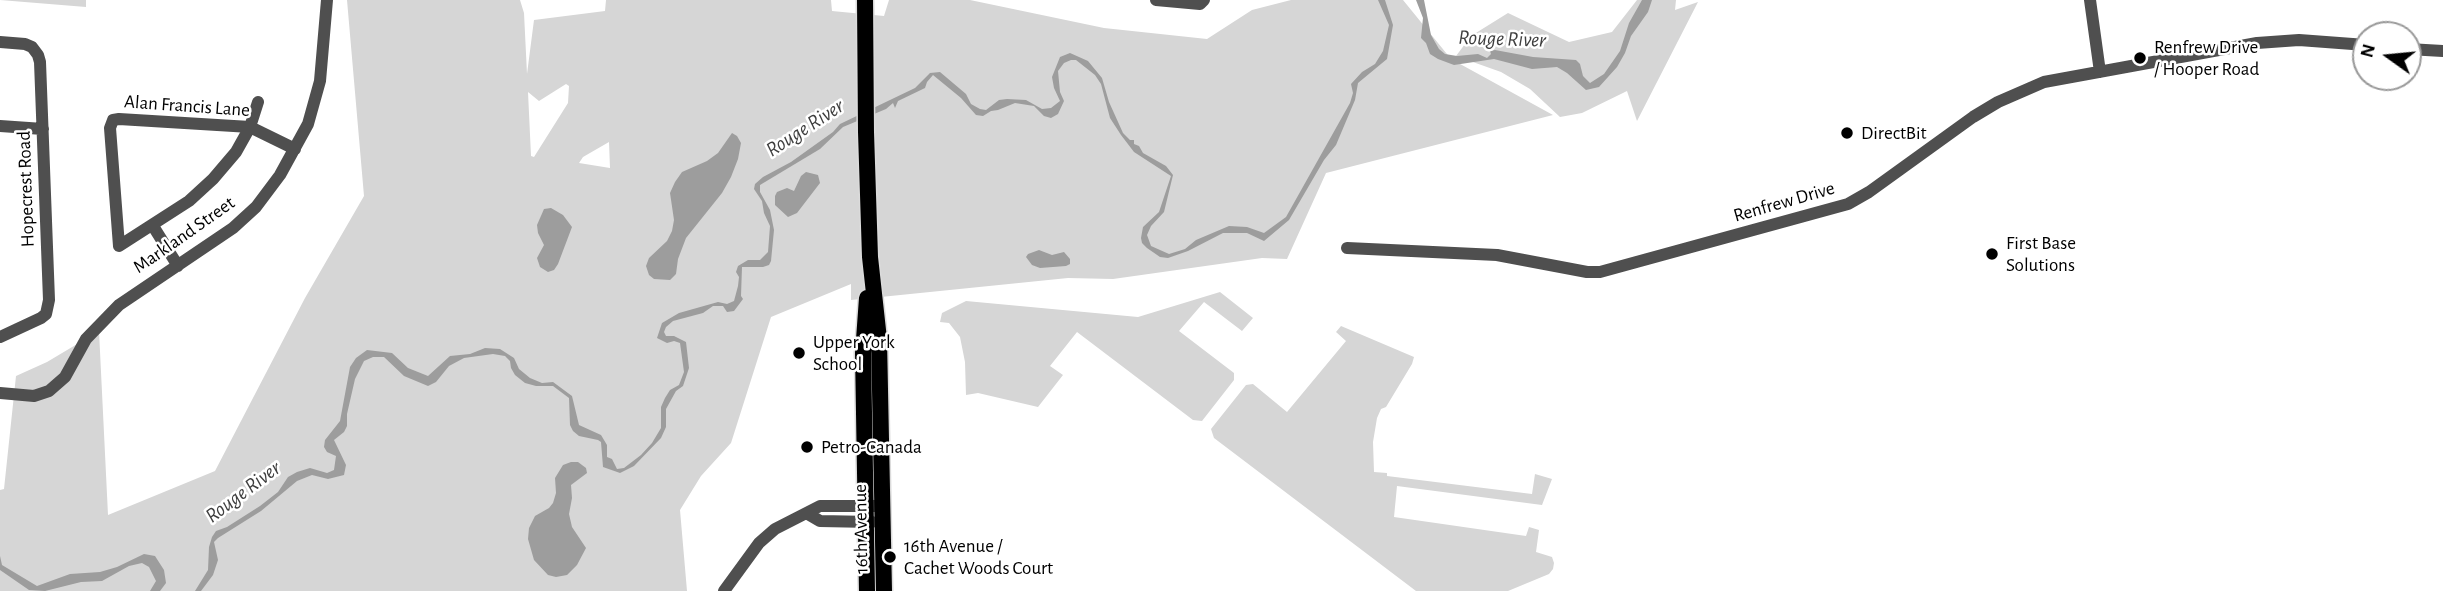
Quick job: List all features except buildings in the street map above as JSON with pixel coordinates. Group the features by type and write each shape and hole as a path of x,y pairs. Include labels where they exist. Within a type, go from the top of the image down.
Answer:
{"main road":[{"name":"16th Avenue","path":"865,0 870,257 879,339 874,514 867,591"},
{"name":"16th Avenue","path":"874,514 884,591"}],"street":[{"name":"Markland Street","path":"0,393 34,396 49,391 65,377 86,339 119,305 233,228 256,207 280,175 307,124 320,81 327,0"},
{"path":"1156,0 1200,4 1204,0"},
{"path":"2090,0 2100,72"},
{"name":"Renfrew Drive","path":"1347,248 1497,255 1587,272 1600,272 1848,204 1973,117 1998,102 2044,82 2258,43 2299,40 2352,44"},
{"name":"Hopecrest Road","path":"0,42 25,44 32,47 38,55 48,308 41,318 0,337"},
{"path":"2422,50 2443,51"},
{"path":"178,266 153,226 189,201 236,152 250,127 258,102"},
{"name":"Alan Francis Lane","path":"153,226 119,246 110,128 113,120 119,118 250,127 295,149"},
{"path":"0,126 43,129"},
{"path":"724,591 759,543 775,529 820,506 874,514"}],"shaded area":[{"path":"0,0 86,0 86,7"},
{"path":"347,0 520,0 524,13 527,74 534,20 605,11 606,0 831,0 832,11 884,16 889,0 970,0 1104,28 1207,39 1252,10 1291,0 1403,0 1451,59 1553,115 1326,173 1287,259 1262,258 1113,279 1068,278 851,300 851,284 771,317 731,443 701,476 680,510 687,591 0,591 0,490 4,489 16,376 47,362 99,331 108,515 215,471 305,298 364,196","holes":["566,84 569,86 568,103 534,157 531,156 528,92 539,101","609,142 610,168 579,163 583,157"]},
{"path":"1378,0 1385,0 1393,25 1387,59 1358,83 1355,100 1336,145 1324,160 1289,220 1264,241 1247,233 1223,233 1168,258 1160,257 1147,248 1141,238 1143,227 1159,212 1171,176 1134,152 1110,118 1101,84 1095,75 1076,60 1064,63 1058,71 1060,92 1064,101 1058,114 1051,118 1044,116 1034,106 1015,103 983,116 976,115 961,98 933,75 925,88 898,101 895,108 893,103 886,109 843,127 820,149 760,185 760,192 770,210 774,230 771,261 763,267 742,267 743,299 734,311 727,312 723,306 713,306 703,313 673,321 666,327 666,336 674,336 686,342 689,368 683,386 676,391 666,409 666,427 661,438 634,466 620,473 603,467 601,442 579,436 570,425 569,398 553,386 525,383 515,375 505,356 493,354 464,358 449,366 436,382 428,386 404,376 384,357 373,357 364,361 355,379 347,426 334,440 346,465 344,475 328,479 312,475 297,481 261,511 218,538 214,542 218,560 213,575 201,591 195,591 208,570 209,547 216,531 260,506 278,492 288,477 297,472 310,468 327,473 334,470 336,456 327,452 324,447 325,440 340,421 350,367 356,358 367,350 392,353 408,368 428,376 450,356 470,354 485,348 500,349 514,358 519,369 530,378 542,383 553,382 572,396 579,425 601,435 607,445 607,457 612,459 617,469 624,468 652,443 661,428 661,407 665,398 670,390 679,385 684,372 680,343 667,343 657,338 662,323 679,313 718,302 727,304 734,301 738,286 738,266 748,260 760,260 768,252 770,226 762,201 754,189 755,184 791,162 840,124 915,88 930,73 940,72 966,94 971,104 980,109 986,110 999,100 1007,99 1026,100 1042,109 1051,108 1060,101 1052,77 1060,57 1070,53 1088,61 1102,78 1123,133 1130,140 1134,140 1134,144 1139,146 1143,153 1166,166 1173,175 1164,212 1151,226 1147,235 1151,246 1169,254 1185,249 1196,240 1229,226 1247,227 1264,233 1286,217 1350,103 1353,93 1351,84 1362,72 1375,64 1383,51 1389,25"},
{"path":"1416,0 1424,0 1431,35 1445,54 1478,54 1487,58 1491,54 1490,51 1495,50 1533,57 1576,60 1583,76 1590,83 1604,74 1620,51 1629,23 1642,0 1652,0 1617,67 1599,87 1586,90 1557,67 1532,69 1494,59 1454,65 1438,59 1430,54 1421,38 1423,18"},
{"path":"1637,0 1676,0 1675,10 1698,2 1637,121 1627,91 1582,113 1560,117 1530,89 1501,72 1456,56 1471,36 1508,13 1569,42 1612,32"},
{"path":"732,133 741,143 731,177 722,193 686,238 676,274 670,280 654,279 649,275 646,266 649,258 667,241 672,231 674,220 670,193 675,182 682,172 718,153"},
{"path":"806,172 818,175 820,183 797,213 788,217 775,205 775,196 777,192 787,188 794,191"},
{"path":"551,208 563,215 572,227 558,264 554,270 548,272 540,267 537,258 544,245 537,225 544,209"},
{"path":"1039,250 1052,255 1064,252 1070,259 1070,264 1040,268 1032,265 1026,257"},
{"path":"1220,292 1253,318 1242,331 1204,302 1179,331 1234,373 1234,380 1202,421 1193,420 1077,332 1050,366 1063,375 1038,407 978,393 966,395 965,362 960,337 949,323 940,322 942,313 966,301 1138,317"},
{"path":"1341,326 1414,357 1377,418 1373,442 1374,472 1387,473 1387,476 1532,494 1535,474 1552,479 1542,505 1397,486 1394,517 1526,536 1529,527 1539,530 1536,552 1552,557 1553,569 1549,574 1508,591 1416,591 1214,438 1211,429 1246,385 1253,384 1287,412 1346,341 1336,332"},
{"path":"578,462 586,468 587,473 571,485 569,514 572,527 586,548 577,565 567,575 556,577 548,575 534,560 528,539 529,528 535,516 553,503 556,493 555,478 563,465"},
{"path":"144,554 155,556 164,570 166,583 160,591 150,591 156,581 149,567 142,563 129,566 102,581 81,582 45,591 29,590 0,570 0,556 2,565 37,586 70,574 100,572 117,567"}],"place":[{"name":"Renfrew Drive / Hooper Road","path":"2140,58"},
{"name":"DirectBit","path":"1847,133"},
{"name":"First Base Solutions","path":"1992,254"},
{"name":"Upper York School","path":"799,353"},
{"name":"Petro-Canada","path":"807,447"},
{"name":"16th Avenue / Cachet Woods Court","path":"890,557"}],"water label":[{"name":"Rouge River","path":"1502,39"},
{"name":"Rouge River","path":"805,128"},
{"name":"Rouge River","path":"243,492"}]}
